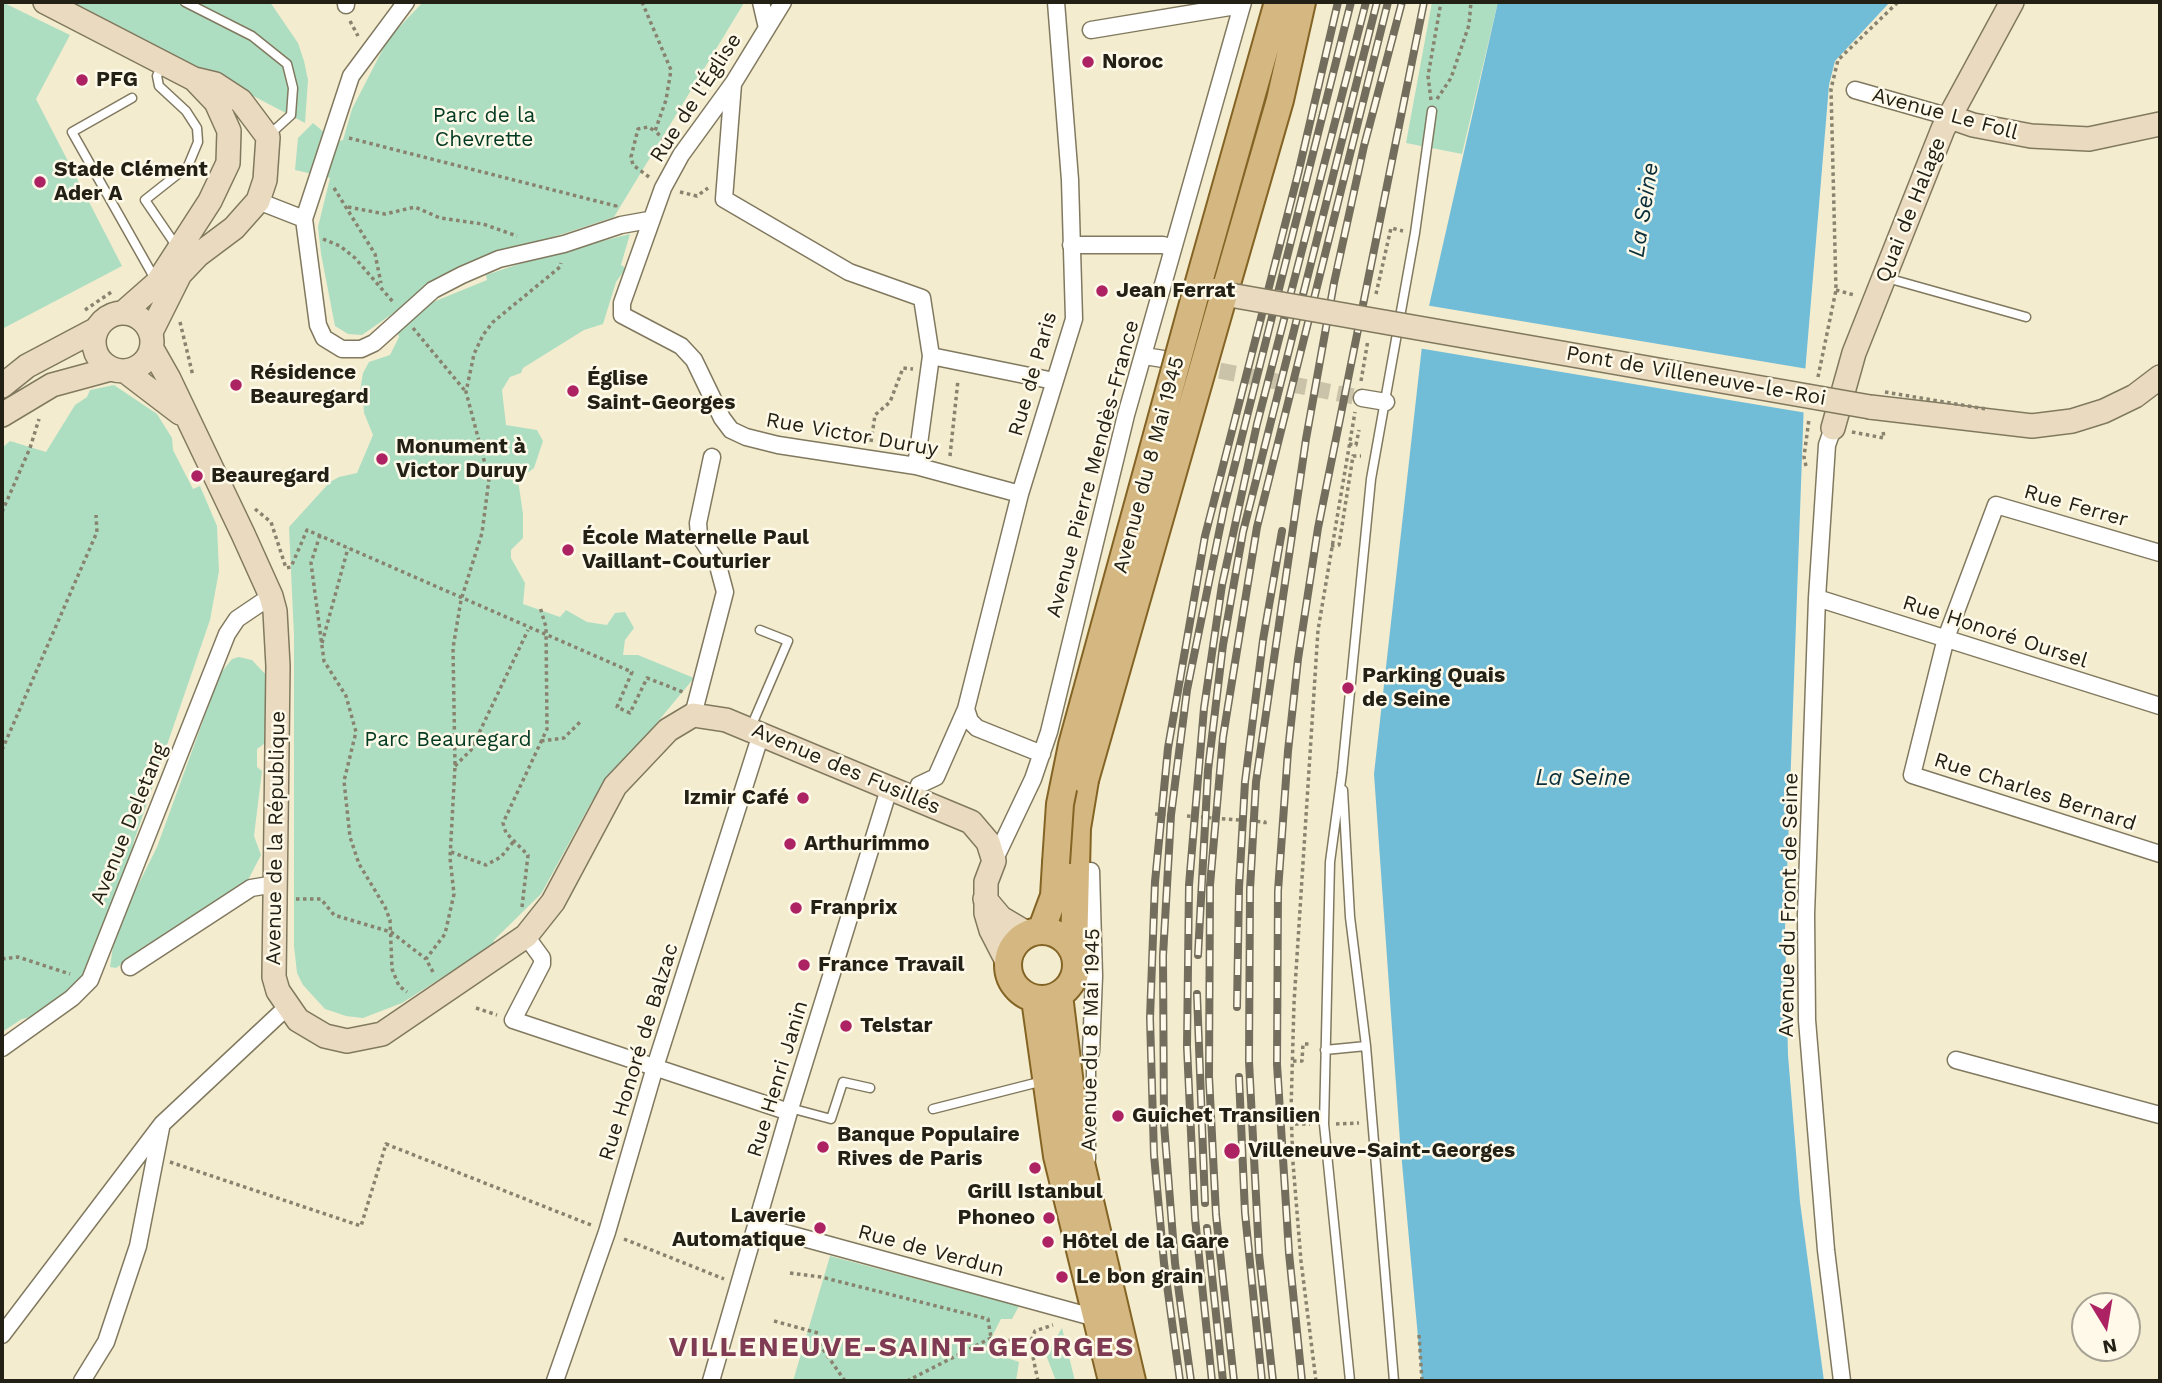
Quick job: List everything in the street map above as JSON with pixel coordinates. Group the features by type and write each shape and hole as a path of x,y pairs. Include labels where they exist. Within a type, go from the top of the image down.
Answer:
{"main road":[{"path":"2,386 27,366 95,330 107,317 124,312 163,290 198,255 234,229 258,201 265,180 268,137 241,101 215,84 194,79 45,2"},
{"name":"Avenue du 8 Mai 1945","path":"1132,1381 1085,1182 1070,1104 1067,980 1069,865 1060,804 1072,745 1278,2"},
{"name":"Avenue du 8 Mai 1945","path":"1034,932 1069,865 1085,780 1280,100 1303,2"},
{"name":"Quai de Halage","path":"1833,428 1854,353 1950,117 2012,2"},
{"path":"2,415 52,385 142,364 178,249 216,191 228,163 229,131 216,102 194,79"},
{"name":"Avenue Le Foll","path":"1950,117 1973,125 2031,136 2089,139 2160,124"},
{"path":"1197,289 1224,294"},
{"name":"Pont de Villeneuve-le-Roi","path":"1224,294 1870,407 2032,426 2072,421 2135,396 2160,377"},
{"path":"124,312 141,318 151,340"},
{"path":"95,330 94,349 98,357 185,418"},
{"name":"Avenue de la République","path":"151,340 185,418 271,596 277,628 278,666 274,977 287,1007 298,1020 325,1036 347,1041 365,1040 382,1034 531,930 553,902 615,786 668,730 693,715"},
{"name":"Avenue des Fusillés","path":"693,715 726,720 971,822 991,852"},
{"path":"985,899 1001,918 1034,932 1060,937 1067,980 1016,987 1010,978 1008,963 991,930 985,899 991,852"},
{"path":"1008,963 1014,946 1034,932"},
{"name":"Avenue du 8 Mai 1945","path":"1067,980 1046,1080 1062,1180 1112,1381"}],"street":[{"path":"406,2 351,76 304,219 318,325 324,338 342,349 361,349 374,343 433,290 461,275 499,259 565,244 621,225 649,220"},
{"path":"761,2 766,28"},
{"name":"Rue de l'Église","path":"649,220 681,155 734,82 783,2"},
{"name":"Rue de Paris","path":"919,785 936,777 967,709 1020,494 1074,319 1070,180 1056,2"},
{"path":"1091,30 1242,4"},
{"name":"Avenue Pierre Mendès-France","path":"991,852 1042,754 1126,415 1199,167 1242,4"},
{"path":"734,82 724,199 838,265 922,298 930,364 916,466"},
{"name":"Avenue Le Foll","path":"1855,90 1950,117"},
{"path":"258,201 304,219"},
{"name":"Rue Victor Duruy","path":"649,220 622,303 622,315 681,346 694,360 722,418 731,430 778,445 948,473 1020,494"},
{"path":"1071,245 1163,245 1173,248"},
{"path":"1145,356 1163,359"},
{"path":"930,364 962,361 1054,382"},
{"path":"1361,393 1386,402"},
{"name":"Avenue du Front de Seine","path":"1833,428 1827,445 1817,598 1806,915 1807,1020 1826,1250 1842,1381"},
{"path":"693,715 725,592 724,578 717,562 699,535 698,523 712,457"},
{"name":"Rue Ferrer","path":"1946,638 1996,505 2160,553"},
{"name":"Avenue Deletang","path":"2,1048 72,998 90,980 227,634 237,620 271,596"},
{"name":"Rue Honoré Oursel","path":"1817,598 2160,706"},
{"name":"Rue Charles Bernard","path":"1946,638 1912,775 2160,854"},
{"path":"967,709 970,721 977,728 1042,754"},
{"name":"Rue Honoré de Balzac","path":"555,1381 607,1232 755,732"},
{"name":"Rue Henri Janin","path":"711,1381 790,1110 889,789"},
{"path":"130,967 251,888 275,884"},
{"path":"531,930 542,964 513,1020 790,1110"},
{"name":"Avenue du 8 Mai 1945","path":"1067,980 1091,1052"},
{"path":"2,1335 162,1124 287,1007"},
{"path":"1956,1060 2160,1115"},
{"path":"82,1381 106,1342 138,1246 162,1124"},
{"name":"Rue de Verdun","path":"756,1225 1096,1318"}],"lane":[{"path":"185,2 253,36 287,64 293,88 291,115 268,137"},
{"path":"163,62 157,76 159,86 194,120 198,142 188,166 145,200 178,249"},
{"path":"132,98 72,132 163,290"},
{"path":"1350,1381 1324,1124 1330,862 1342,773 1374,458 1386,402 1432,111"},
{"path":"1884,278 2026,317"},
{"path":"755,732 788,641 760,630"},
{"path":"1342,773 1350,917 1366,1046 1394,1381"},
{"path":"1325,1050 1366,1046"},
{"name":"Avenue du 8 Mai 1945","path":"1085,1182 1091,1157 1091,1052"},
{"path":"933,1109 1046,1080"},
{"path":"790,1110 831,1119 843,1082 870,1088"}],"path":[{"path":"642,2 671,69 666,100 654,131"},
{"path":"1432,111 1428,76 1440,2"},
{"path":"1432,111 1451,78 1469,25 1471,2"},
{"path":"1836,290 1831,89 1838,60 1898,2"},
{"path":"346,3 362,43"},
{"path":"681,155 648,127 638,129 631,157 633,165 663,188 697,196 713,185 725,186"},
{"path":"330,134 616,206 612,216 621,225"},
{"path":"318,172 328,174 328,181 348,207 375,254 381,285"},
{"path":"348,207 385,214 415,206 440,218 483,224 525,238 539,248"},
{"path":"1376,294 1391,228"},
{"path":"307,239 327,240 340,246 381,285 466,392 489,480 482,533 461,600 453,649 456,766 450,851 454,894 445,934 426,959"},
{"path":"466,392 474,354 483,335 493,322 560,267 565,244"},
{"path":"163,290 179,302 182,337 195,382"},
{"path":"1361,393 1369,337"},
{"path":"948,473 962,361"},
{"path":"868,458 875,415 890,402 903,368 930,364"},
{"path":"2,512 30,448 39,419 48,410"},
{"path":"1316,1381 1301,1261 1293,1163 1297,930 1318,630 1354,417"},
{"path":"1833,428 1884,438 1885,431 1864,427"},
{"path":"1349,444 1356,445 1359,430"},
{"path":"1331,545 1339,545 1353,456 1374,458"},
{"path":"250,502 271,522 286,568 291,567 307,530 461,600 632,672 617,707 630,713 647,678 682,692"},
{"path":"2,750 97,532 96,515"},
{"path":"320,535 312,563 321,645 326,666 346,696 356,732 344,780 350,838 359,864 386,907 391,932 390,955 399,986 416,994"},
{"path":"321,645 348,548"},
{"path":"531,930 522,909 528,855 503,828 504,817 547,729 547,636 540,607"},
{"path":"456,766 471,750 528,629"},
{"path":"541,741 564,738 582,720"},
{"path":"1155,814 1176,815"},
{"path":"1187,816 1265,822 1265,827"},
{"path":"450,851 486,865 501,857 514,841"},
{"path":"301,899 321,899 334,915 391,932 426,959 435,975"},
{"path":"2,959 18,957 77,977"},
{"path":"476,1008 495,1014"},
{"path":"1293,1061 1302,1061 1303,1046"},
{"path":"1295,1124 1307,1124"},
{"path":"155,1157 361,1226 386,1144 739,1285"},
{"path":"790,1273 821,1277 988,1320 991,1338"},
{"path":"774,1321 818,1333 820,1346 845,1381"},
{"path":"1038,1381 1030,1343 1035,1331 1058,1324"},
{"path":"1419,1335 1422,1381"},
{"path":"906,1381 991,1338 1030,1343"}],"green space":[{"name":"Stade Clément Ader A","path":"2,2 70,35 36,99 122,266 2,329"},
{"path":"73,2 270,2 298,43 304,61 308,80 305,123"},
{"name":"Parc de la Chevrette","path":"423,2 744,3 614,217 511,251 438,282 362,335 348,334 335,326 321,254 318,227 330,178 295,170 298,138 313,123 336,142 343,140 352,109 388,39"},
{"path":"1432,2 1498,2 1462,154 1406,143"},
{"name":"Parc Beauregard","path":"630,234 621,265 626,268 616,282 603,324 584,330 523,368 521,373 510,377 502,390 506,425 537,430 543,441 534,468 518,480 523,538 511,550 511,558 525,583 523,604 560,617 566,610 587,622 607,625 615,613 625,612 634,628 625,640 623,655 638,655 694,678 592,801 541,894 494,940 493,945 402,1003 363,1018 325,1009 303,985 297,973 294,946 294,636 289,527 330,482 357,473 373,435 364,413 360,391 363,373 369,362 390,355 399,337 394,318 487,280 486,275 540,257"},
{"path":"114,385 157,414 172,438 173,450 193,489 200,486 217,526 219,571 210,620 134,841 123,890 135,891 157,847 220,674 232,659 239,657 252,660 268,677 264,744 257,749 257,767 262,771 254,836 261,855 248,880 116,968 110,967 113,946 109,943 73,988 35,1016 22,1019 2,1032 2,448 10,441 46,452 75,405 87,397 90,390"},
{"path":"830,1256 1019,1306 1012,1319 1001,1319 985,1350 1019,1362 1016,1381 793,1381"},
{"path":"1062,1328 1075,1381 1056,1381 1046,1355"}],"water":[{"name":"La Seine","path":"1498,2 1890,2 1835,61 1829,85 1805,373 1785,929 1788,1055 1800,1202 1824,1381 1422,1381 1400,1141 1374,774 1424,328"}],"pier":[{"path":"1425,305 1808,369 1807,413 1418,348"}],"tunnel":[{"path":"1196,366 1362,398"}],"railway":[{"path":"1180,1381 1164,1263 1154,1155 1150,1018 1155,882 1168,748 1205,536 1298,174 1338,2"},
{"path":"1191,1381 1175,1263 1164,1124 1163,956 1171,815 1187,690 1224,508 1351,2"},
{"path":"1212,1381 1195,1218 1187,1047 1189,885 1204,708 1222,585 1257,424 1366,2"},
{"path":"1198,955 1208,770 1223,645 1243,532 1377,2"},
{"path":"1234,1381 1216,1215 1209,1076 1210,885 1223,737 1257,527 1388,2"},
{"path":"1273,1381 1259,1254 1249,1061 1250,889 1256,782 1306,439 1334,283 1364,146 1402,2"},
{"path":"1302,1381 1289,1253 1277,1064 1278,891 1288,751 1298,659 1318,528 1424,2"},
{"path":"1237,1007 1239,888 1245,782 1263,640 1282,531"},
{"path":"1197,994 1205,1203"},
{"path":"1239,1077 1245,1213 1262,1381"},
{"path":"1207,1228 1223,1381"}],"place":[{"name":"Noroc","path":"1088,62"},
{"name":"PFG","path":"82,80"},
{"name":"Stade Clément Ader A","path":"40,182"},
{"name":"Jean Ferrat","path":"1102,291"},
{"name":"Résidence Beauregard","path":"236,385"},
{"name":"Église Saint-Georges","path":"573,391"},
{"name":"Monument à Victor Duruy","path":"382,459"},
{"name":"Beauregard","path":"197,476"},
{"name":"École Maternelle Paul Vaillant-Couturier","path":"568,550"},
{"name":"Parking Quais de Seine","path":"1348,688"},
{"name":"Izmir Café","path":"803,798"},
{"name":"Arthurimmo","path":"790,844"},
{"name":"Franprix","path":"796,908"},
{"name":"France Travail","path":"804,965"},
{"name":"Telstar","path":"846,1026"},
{"name":"Guichet Transilien","path":"1118,1116"},
{"name":"Banque Populaire Rives de Paris","path":"823,1147"},
{"name":"Villeneuve-Saint-Georges","path":"1232,1151"},
{"name":"Grill Istanbul","path":"1035,1168"},
{"name":"Phoneo","path":"1049,1218"},
{"name":"Laverie Automatique","path":"820,1228"},
{"name":"Hôtel de la Gare","path":"1048,1242"},
{"name":"Le bon grain","path":"1062,1277"}],"district":[{"name":"VILLENEUVE-SAINT-GEORGES","path":"902,1348"}]}
